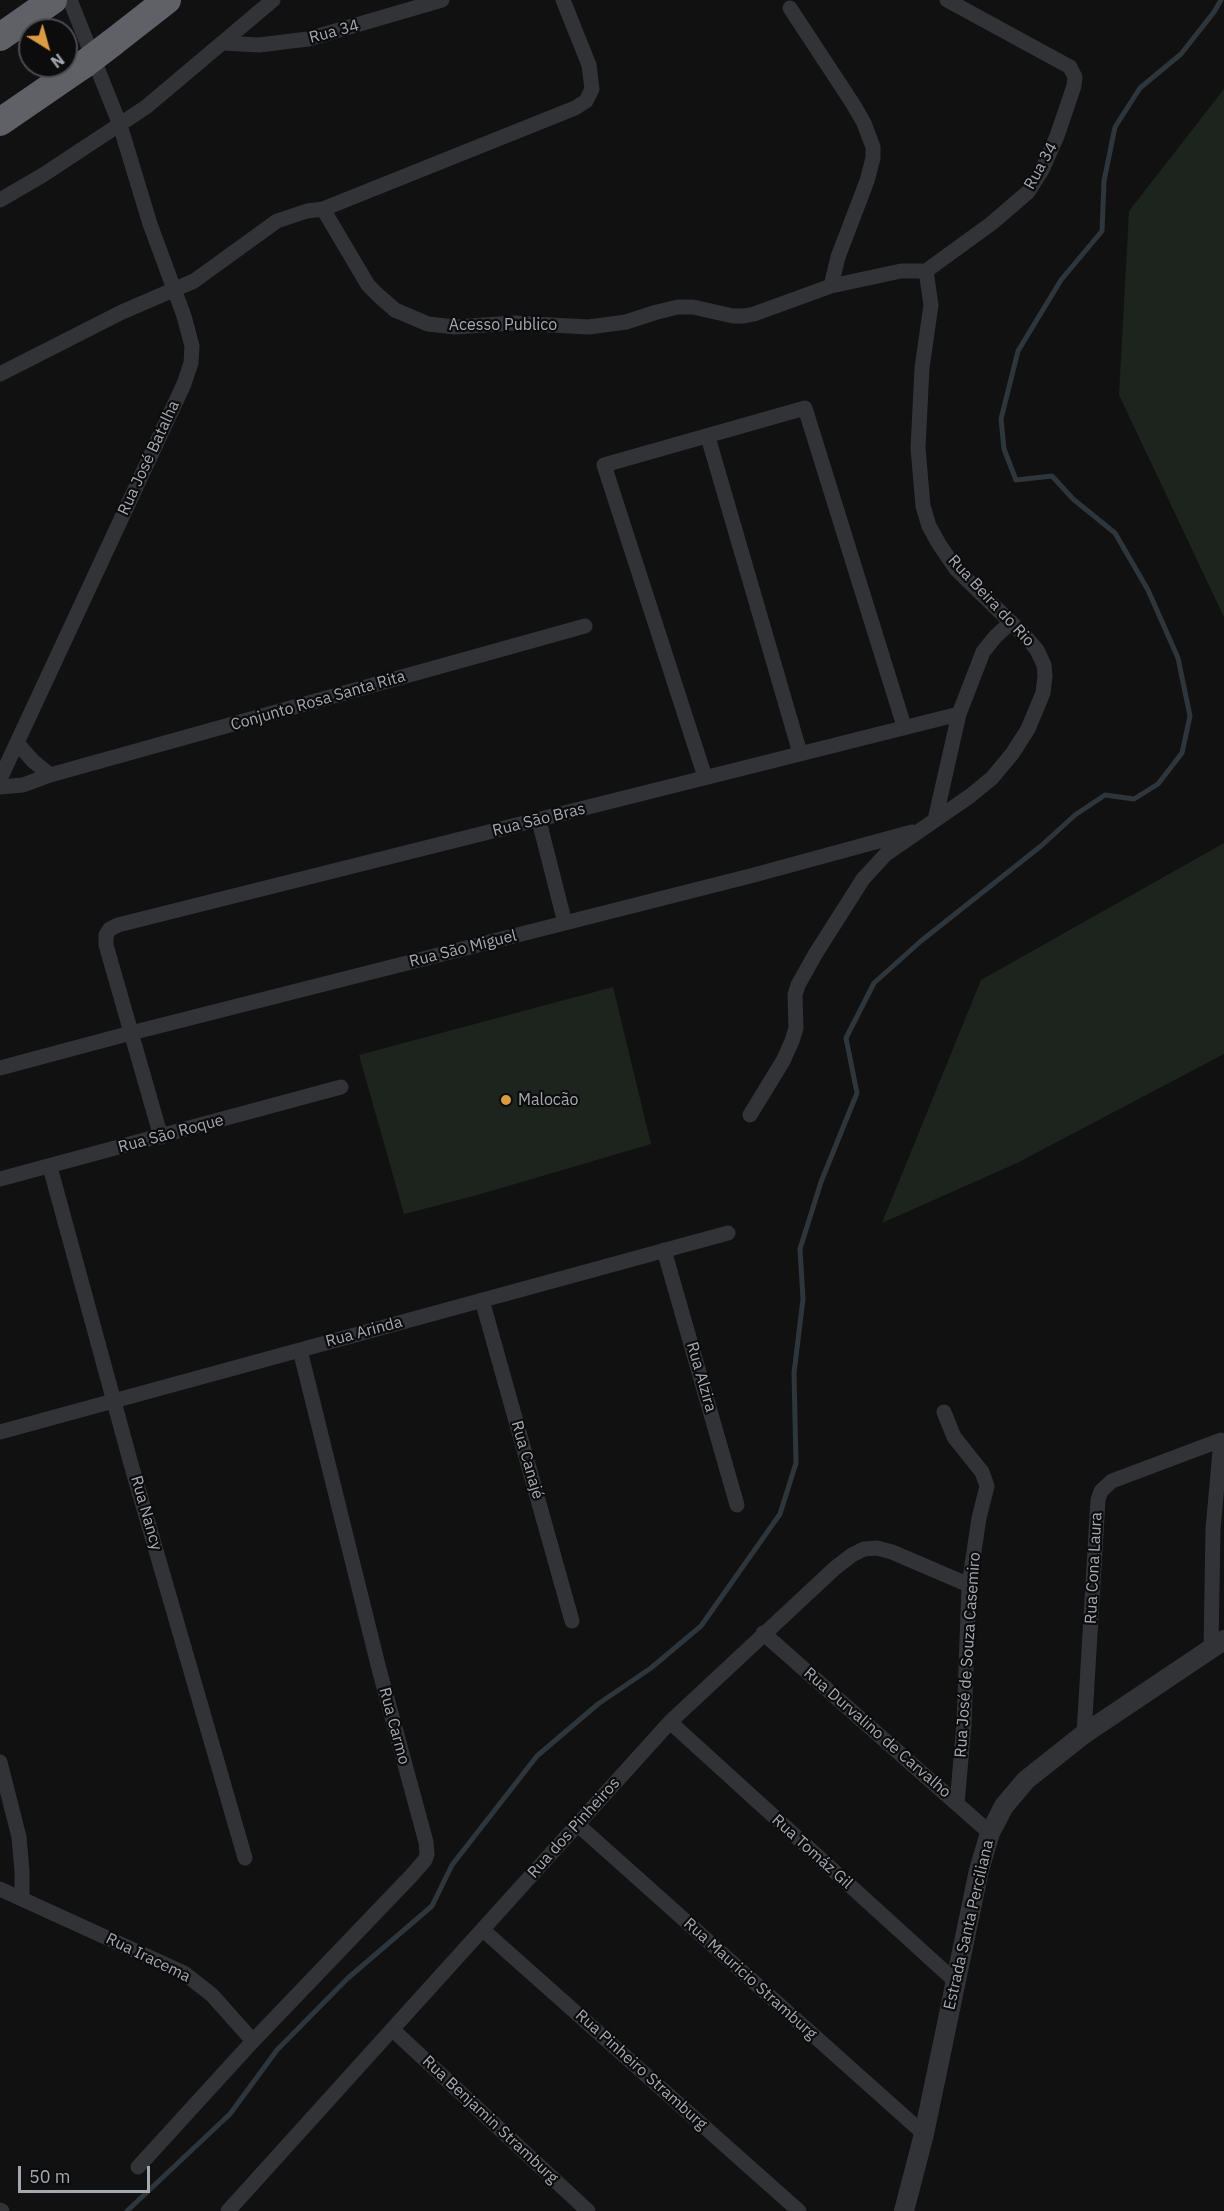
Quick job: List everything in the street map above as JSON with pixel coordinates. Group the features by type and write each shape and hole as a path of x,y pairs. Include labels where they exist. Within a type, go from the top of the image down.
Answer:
{"highway":[{"path":"0,122 83,65 167,0"},
{"path":"0,37 56,2"}],"street":[{"path":"0,200 120,125 160,95 273,0"},
{"name":"Rua 34","path":"222,43 278,44 308,39 442,0"},
{"path":"0,374 75,335 194,281 277,221 307,211 323,209 575,108 586,101 592,89 589,65 563,0"},
{"name":"Rua 34","path":"926,271 1012,207 1028,192 1042,170 1058,136 1075,77 1073,71 1057,60 947,0"},
{"name":"Rua José Batalha","path":"0,779 191,363 192,346 184,316 150,224 120,125 56,2"},
{"path":"790,9 854,104 873,147 873,158 867,181 838,257 831,286"},
{"name":"Acesso Publico","path":"323,209 364,278 379,296 395,310 428,324 455,327 514,323 589,327 626,322 678,307 693,307 727,315 744,316 831,286 901,271 926,271"},
{"name":"Rua Beira do Rio","path":"750,1115 792,1041 795,1028 795,995 798,985 816,953 874,866 886,854 931,824 992,778 1012,754 1028,729 1043,693 1044,665 1037,650 956,570 929,526 922,506 918,447 922,368 931,305 926,271"},
{"path":"705,777 604,465 805,408 904,726"},
{"path":"708,437 800,753"},
{"path":"931,824 959,714 983,652 994,637 1011,622"},
{"name":"Conjunto Rosa Santa Rita","path":"0,787 23,785 50,775 585,626"},
{"name":"Rua São Bras","path":"131,1033 106,945 106,935 110,929 118,925 959,714"},
{"path":"17,742 33,761 50,775"},
{"path":"539,820 566,923"},
{"name":"Rua São Miguel","path":"0,1068 754,875 931,824"},
{"path":"131,1033 161,1137"},
{"name":"Rua São Roque","path":"0,1179 341,1088"},
{"name":"Rua Nancy","path":"50,1167 114,1401 245,1858"},
{"name":"Rua Arinda","path":"0,1432 728,1233"},
{"name":"Rua Alzira","path":"664,1250 737,1505"},
{"name":"Rua Canajé","path":"482,1300 572,1621"},
{"name":"Rua Carmo","path":"253,2041 412,1875 425,1860 427,1854 426,1842 379,1669 300,1350"},
{"name":"Rua José de Souza Casemiro","path":"944,1412 954,1437 982,1472 987,1486 969,1585 964,1724 957,1804"},
{"name":"Rua Cona Laura","path":"1084,1734 1098,1500 1101,1491 1112,1481 1222,1440 1213,1529 1218,1645"},
{"name":"Rua dos Pinheiros","path":"228,2211 670,1722 835,1568 864,1549 877,1548 892,1552 969,1585"},
{"name":"Rua Durvalino de Carvalho","path":"763,1633 990,1833"},
{"name":"Estrada Santa Perciliana","path":"904,2211 924,2134 969,1914 990,1833 1004,1806 1026,1780 1084,1734 1218,1645"},
{"name":"Rua Tomáz Gil","path":"670,1722 955,1982"},
{"path":"1,1772 19,1837 22,1899"},
{"name":"Rua Mauricio Stramburg","path":"577,1824 924,2134"},
{"name":"Rua Iracema","path":"0,1889 184,1973 212,1995 253,2041"},
{"name":"Rua Pinheiro Stramburg","path":"483,1930 799,2211"},
{"name":"Rua Benjamin Stramburg","path":"393,2030 588,2211"},
{"path":"138,2167 253,2041"}],"shaded area":[{"path":"1224,89 1224,617 1119,395 1129,211"},
{"path":"1224,843 1224,1054 1017,1163 882,1223 981,980"},
{"name":"Malocão","path":"613,987 651,1144 404,1214 359,1055"}],"waterway":[{"path":"127,2211 230,2114 277,2050 348,1978 432,1906 452,1865 537,1756 598,1704 651,1668 701,1626 780,1514 796,1463 794,1373 803,1299 800,1249 821,1182 857,1093 846,1038 874,983 921,941 1041,846 1075,815 1105,795 1134,799 1158,784 1182,753 1190,716 1178,658 1148,590 1115,533 1073,499 1052,476 1016,480 1004,449 1001,419 1018,351 1061,280 1102,231 1104,181 1115,127 1140,88 1181,54 1221,0"}],"place":[{"name":"Malocão","path":"506,1100"}]}
